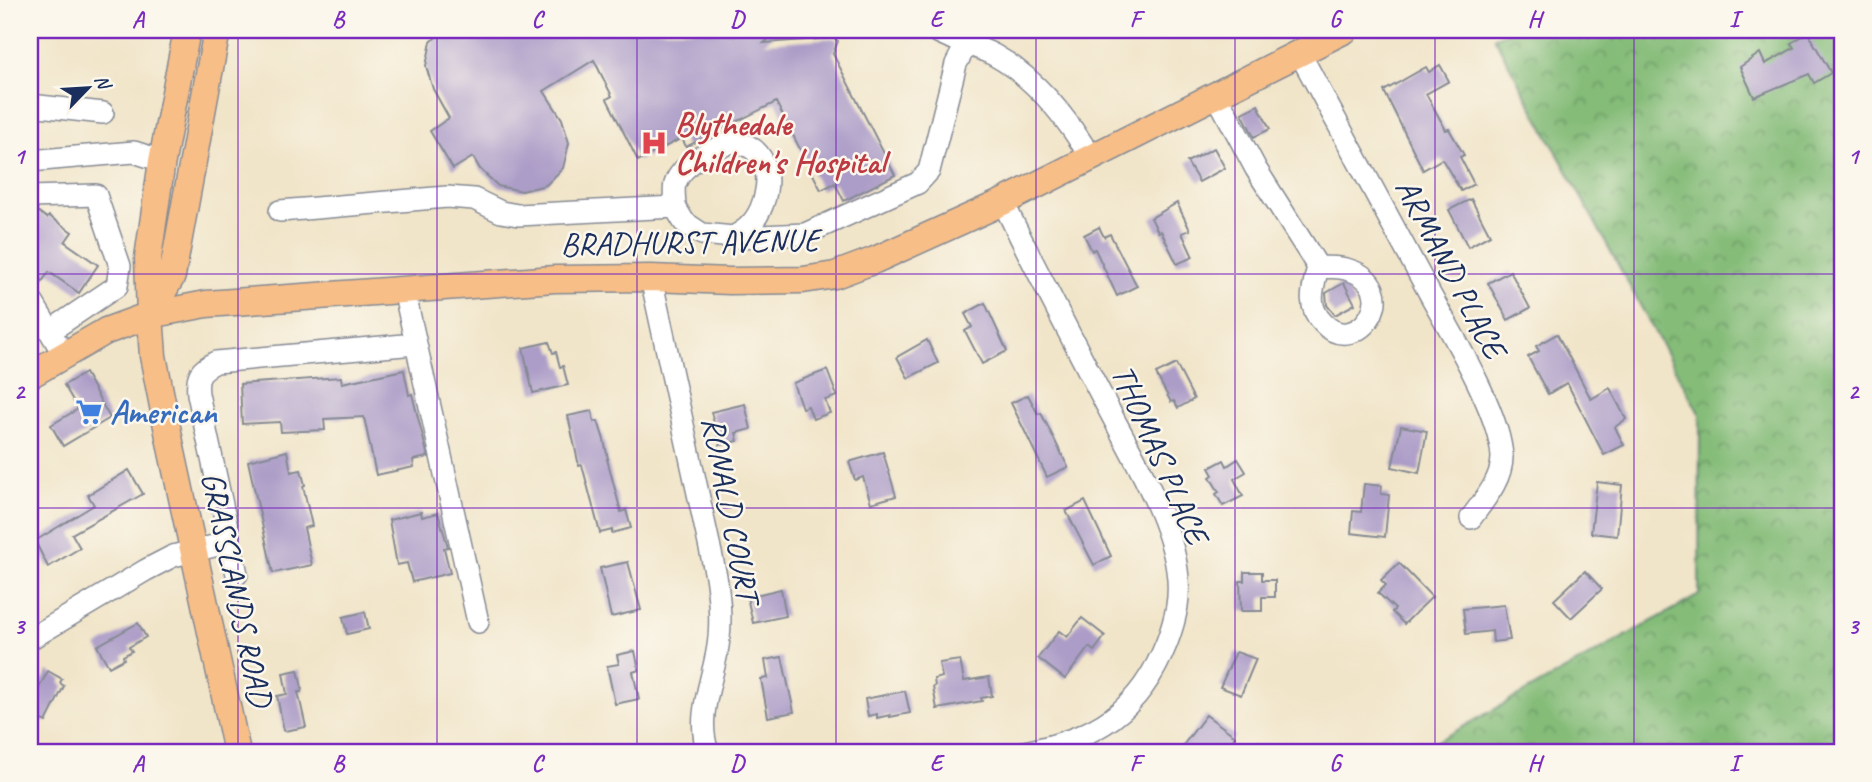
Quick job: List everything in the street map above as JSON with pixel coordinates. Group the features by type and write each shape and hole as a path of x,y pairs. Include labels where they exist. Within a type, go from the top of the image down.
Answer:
{"main road":[{"name":"GRASSLANDS ROAD","path":"187,30 162,161 148,258 150,315 153,356 237,752"},
{"path":"150,315 172,276 217,30"},
{"name":"BRADHURST AVENUE","path":"30,374 57,342 106,331 150,315 206,304 555,279 803,280 835,275 875,260 1003,202 1345,30"}],"street":[{"path":"934,30 993,55 1023,74 1061,115 1091,158"},
{"path":"734,237 750,226 761,207 767,185 766,168 751,148 734,141 688,166 675,184 675,207 684,222 702,234 734,237 805,234 918,183 929,171 956,64 966,45"},
{"name":"ARMAND PLACE","path":"1299,52 1459,347 1491,415 1498,435 1501,466 1495,483 1471,518"},
{"path":"1216,94 1256,169 1318,267"},
{"path":"30,105 103,113"},
{"path":"31,156 134,152 162,161"},
{"path":"30,197 96,195 120,266 117,286 57,342 30,298"},
{"path":"280,211 447,197 474,199 501,212 518,215 675,207"},
{"name":"THOMAS PLACE","path":"1003,202 1156,504 1171,541 1179,593 1177,615 1160,659 1134,701 1116,716 1083,736 1024,752"},
{"name":"RONALD COURT","path":"651,278 721,608 717,650 703,708 703,729 708,752"},
{"path":"404,290 478,622"},
{"path":"237,574 198,394 196,380 202,369 216,362 415,344"},
{"path":"30,639 173,556 230,542"}],"green space":[{"path":"1515,30 1842,30 1842,752 1418,752 1699,595 1700,415 1494,37"}],"building":[{"path":"443,30 779,30 764,43 834,38 838,41 833,54 895,175 844,201 835,183 821,190 776,102 686,147 682,138 638,161 607,99 612,96 594,60 544,91 562,119 569,143 563,168 546,185 522,191 498,186 480,169 473,157 453,169 430,131 449,118 433,89 426,66 431,42"},
{"path":"1808,33 1831,73 1814,83 1809,74 1754,97 1740,67 1760,53 1765,64 1794,48 1791,43"},
{"path":"1440,65 1449,81 1426,94 1464,155 1460,157 1474,184 1461,191 1442,159 1423,170 1384,91 1426,67 1429,72"},
{"path":"1258,105 1270,129 1254,137 1242,113"},
{"path":"1214,148 1225,168 1199,182 1187,162"},
{"path":"1471,199 1490,235 1468,247 1449,210"},
{"path":"1177,203 1190,230 1182,233 1193,257 1177,264 1161,231 1158,232 1151,218"},
{"path":"36,210 72,232 65,242 98,265 79,293 49,272 41,283 30,275 30,220"},
{"path":"1099,227 1104,237 1110,234 1137,286 1117,296 1095,249 1092,251 1084,235"},
{"path":"1510,271 1530,308 1508,320 1488,283"},
{"path":"1344,283 1355,304 1335,315 1327,305 1326,293"},
{"path":"985,303 1007,351 982,364 965,331 972,327 965,314"},
{"path":"1557,334 1591,399 1610,388 1626,419 1615,427 1624,445 1604,455 1567,383 1548,394 1528,357 1539,351 1536,346"},
{"path":"927,340 938,363 908,378 897,357"},
{"path":"549,342 553,353 556,352 560,367 563,366 568,385 533,393 523,348"},
{"path":"1176,364 1194,399 1178,408 1174,401 1171,402 1156,374"},
{"path":"404,370 428,457 413,460 414,467 376,475 364,417 324,419 325,430 281,432 280,422 242,424 240,384 341,377 342,383"},
{"path":"827,370 837,396 825,400 830,413 813,419 808,406 802,408 793,383"},
{"name":"American","path":"85,373 110,418 63,446 51,425 78,409 64,385"},
{"path":"1028,395 1038,414 1041,413 1068,467 1047,477 1011,403"},
{"path":"745,404 751,429 736,433 738,441 720,445 711,412"},
{"path":"592,411 594,422 598,421 604,440 621,512 626,510 631,528 612,533 612,530 600,533 582,465 579,466 568,416"},
{"path":"1401,426 1427,431 1419,473 1392,467"},
{"path":"287,451 291,472 301,470 305,485 303,486 312,526 304,528 312,565 273,573 248,461"},
{"path":"883,452 896,496 871,503 863,477 855,480 849,462"},
{"path":"1238,459 1246,472 1234,479 1243,496 1223,506 1216,494 1219,492 1210,477 1213,475 1209,468 1224,460 1227,466"},
{"path":"129,470 143,494 72,534 80,548 48,567 35,541 94,505 88,495"},
{"path":"1597,482 1622,485 1617,536 1591,533"},
{"path":"1364,484 1382,486 1381,494 1389,495 1385,537 1351,533 1353,511 1361,512"},
{"path":"1085,501 1111,556 1094,565 1066,511"},
{"path":"421,512 422,517 438,513 448,547 444,548 450,573 412,582 407,563 397,565 389,520"},
{"path":"628,562 641,610 611,617 600,568"},
{"path":"1399,563 1432,597 1404,624 1392,612 1395,609 1378,593 1386,585 1381,580"},
{"path":"1585,571 1602,589 1571,618 1554,600"},
{"path":"1244,572 1262,572 1262,580 1275,580 1275,597 1262,597 1262,611 1241,611 1240,581 1244,581"},
{"path":"781,589 786,616 753,623 747,597"},
{"path":"1504,605 1510,640 1493,642 1492,631 1466,634 1463,609"},
{"path":"365,612 369,629 347,634 343,617"},
{"path":"1082,618 1105,636 1094,651 1089,647 1065,679 1038,658 1059,631 1067,637"},
{"path":"138,623 146,637 129,647 132,651 123,656 124,659 109,667 97,646"},
{"path":"635,651 639,670 633,672 639,699 615,704 607,666 619,664 617,655"},
{"path":"1236,652 1256,659 1241,695 1220,687"},
{"path":"782,657 794,712 768,717 761,679 768,678 765,660"},
{"path":"960,660 964,681 989,677 992,696 981,698 982,701 937,709 933,687 934,679 942,677 939,663"},
{"path":"298,670 302,688 301,692 298,692 306,727 284,731 277,696 287,694 283,673"},
{"path":"48,671 62,679 60,683 64,686 46,722 30,714 30,704"},
{"path":"905,691 910,713 877,718 877,714 868,716 865,699"},
{"path":"1206,715 1235,736 1223,752 1178,752"}],"place":[{"name":"Blythedale Children's Hospital","path":"654,143"},
{"name":"American","path":"89,412"}]}
